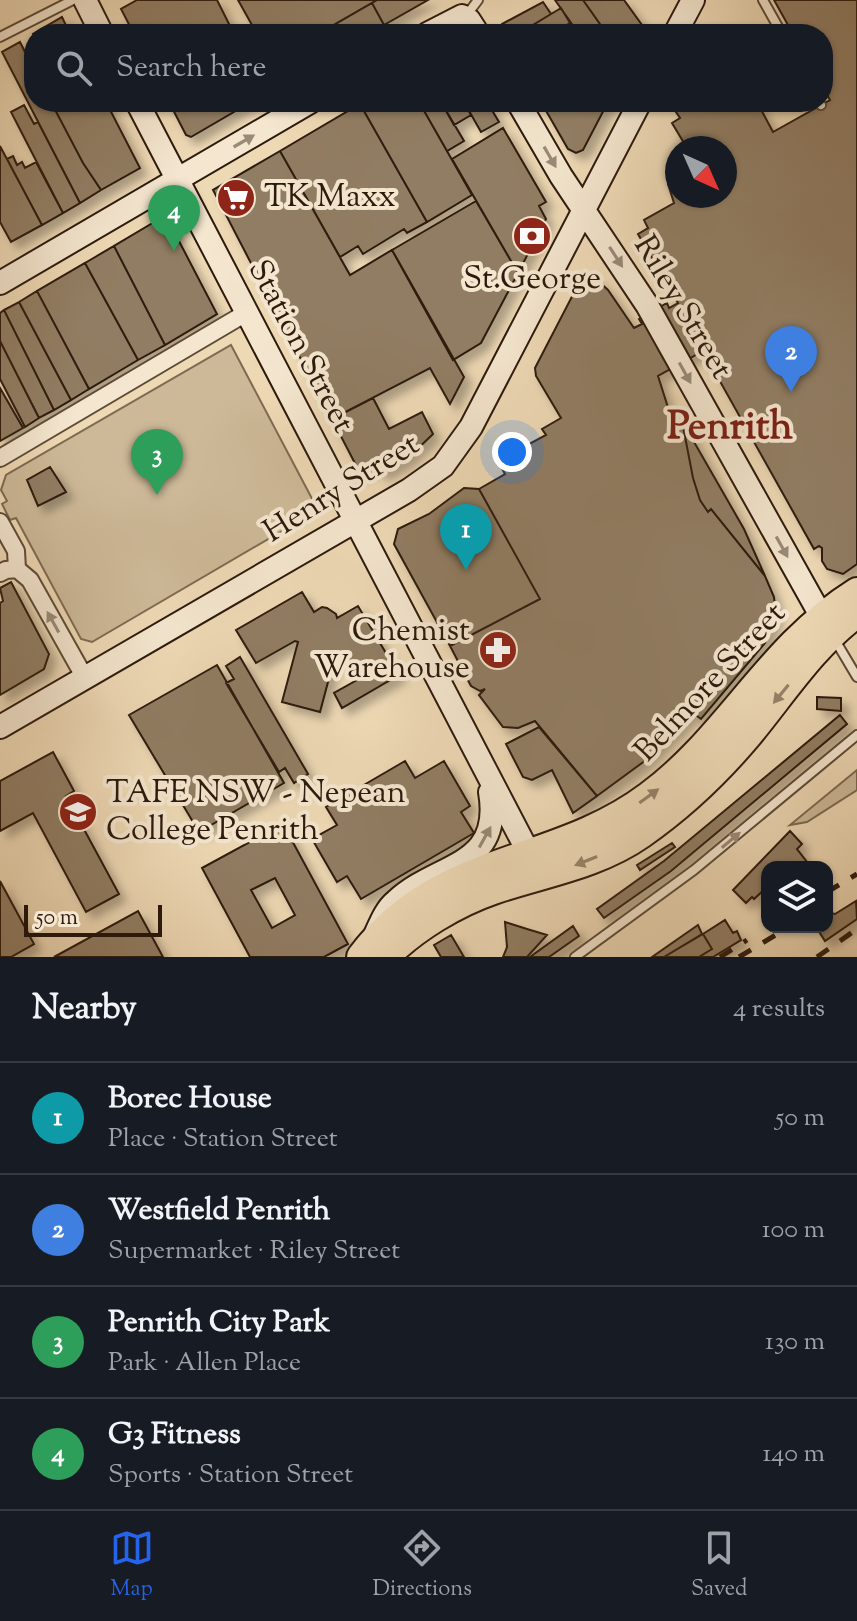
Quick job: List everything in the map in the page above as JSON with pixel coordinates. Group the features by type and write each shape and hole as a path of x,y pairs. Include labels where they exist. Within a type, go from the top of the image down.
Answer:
{"highway":[{"path":"826,626 857,592"},
{"path":"826,626 857,613"},
{"name":"Belmore Street","path":"372,953 405,911 436,891 470,874 535,865 648,797 698,752 774,662 826,626"}],"street":[{"path":"85,0 97,24"},
{"path":"680,24 693,0"},
{"path":"444,24 456,17 474,17"},
{"name":"Station Street","path":"142,112 535,865"},
{"path":"0,283 293,112"},
{"name":"Riley Street","path":"524,112 561,176 647,305 826,626"},
{"name":"Henry Street","path":"0,727 356,522 430,477 454,454 471,427 635,112"},
{"path":"0,458 246,313"},
{"path":"0,522 16,551 17,569"},
{"path":"0,573 17,569 30,580 85,678"},
{"path":"372,953 386,912 394,902 472,856 487,838 493,821 493,809 486,771"}],"lane":[{"path":"26,24 73,0"},
{"path":"763,0 776,24"},
{"path":"0,37 24,25"},
{"path":"826,626 857,677"},
{"path":"575,957 694,870 857,735"}],"shaded area":[{"path":"231,345 318,510 92,642 81,639 16,518 10,520 2,504 7,501 1,490 6,475"},
{"path":"857,770 857,790 807,822 790,825"}],"building":[{"path":"137,0 217,0 229,24 129,24 121,9"},
{"path":"238,0 377,0 335,24 251,24"},
{"path":"377,0 428,0 386,24 372,3"},
{"path":"555,0 583,0 600,24 572,24"},
{"path":"583,0 624,0 641,24 600,24"},
{"path":"774,0 857,0 857,564 843,574 827,569 822,561 822,548 814,549 703,351 658,376 673,423 682,421 700,500 708,512 711,509 765,576 774,597 776,615 765,643 701,719 693,713 646,760 597,796 535,721 518,728 503,727 479,695 485,689 480,691 471,686 450,646 540,599 479,489 505,474 498,461 546,435 542,429 561,418 536,376 535,368 580,281 592,277 597,280 608,290 634,328 642,324 639,319 667,303 669,308 678,303 638,234 648,228 644,220 665,208 737,208 737,136 680,136 672,123 680,118 676,112 762,112 773,132 809,112 833,112 833,24 787,24"},
{"path":"543,2 551,14 534,24 502,24"},
{"path":"372,3 383,24 335,24"},
{"path":"561,8 570,23 568,24 535,24"},
{"path":"62,17 65,24 50,24"},
{"path":"20,42 24,50 24,95 2,52"},
{"path":"24,105 24,112 28,112 34,124 38,122 80,203 63,213 11,112"},
{"path":"33,112 56,112 101,190 80,203"},
{"path":"56,112 111,112 140,168 101,190"},
{"path":"174,112 234,112 191,137 186,135"},
{"path":"346,112 365,112 427,222 407,233 404,229 363,254 358,246 340,257 280,151"},
{"path":"365,112 425,112 472,195 427,222"},
{"path":"425,112 447,112 464,141 447,151"},
{"path":"447,112 469,112 471,115 454,125"},
{"path":"470,112 493,112 499,122 481,132"},
{"path":"547,112 603,112 583,150 576,153 568,149"},
{"path":"503,128 546,202 539,206 546,219 518,273 452,159"},
{"path":"0,146 42,225 11,242 0,222"},
{"path":"280,151 350,275 392,250 464,377 450,404 430,368 332,419 213,190"},
{"path":"13,156 17,165 22,162 25,168 36,162 63,213 42,225 7,159"},
{"path":"476,201 518,273 481,343 453,360 392,250"},
{"path":"161,218 168,220 217,314 165,345 114,246"},
{"path":"114,246 165,345 138,360 85,263"},
{"path":"85,263 138,360 89,389 37,291"},
{"path":"37,291 89,389 71,400 19,302"},
{"path":"19,302 71,400 54,410 4,310"},
{"path":"4,310 54,410 39,418 0,341 0,313"},
{"path":"0,341 39,418 25,427 0,379"},
{"path":"0,388 23,428 0,441"},
{"path":"373,398 389,429 422,412 433,434 407,459 381,474 376,464 360,473 332,419"},
{"path":"682,421 744,529 765,576 711,509 708,512 700,500"},
{"path":"50,467 66,492 38,506 27,480"},
{"path":"464,488 479,489 540,599 450,646 394,544 398,529 429,514"},
{"path":"11,582 49,654 44,669 0,695 0,603 3,601 0,588"},
{"path":"302,592 314,612 322,607 327,608 337,618 358,606 399,675 342,708 334,693 357,680 341,653 336,652 320,712 282,702 298,642 256,663 236,630"},
{"path":"240,657 308,774 294,783 285,768 279,772 226,683 234,679 226,666"},
{"path":"217,665 284,783 199,832 129,715"},
{"path":"817,697 841,698 841,711 817,709"},
{"path":"840,715 847,724 671,871 604,918 597,909 664,861"},
{"path":"539,727 597,796 573,813 552,770 532,780 523,777 506,744"},
{"path":"53,752 74,791 66,796 119,894 86,912 33,813 0,831 0,781"},
{"path":"405,761 415,778 444,761 470,806 461,812 474,833 361,899 347,876 337,882 312,839 337,825 326,807"},
{"path":"283,824 348,944 324,957 250,957 202,868","holes":["275,878 295,915 272,928 251,890"]},
{"path":"790,831 802,844 797,849 806,861 761,861"},
{"path":"672,843 675,847 640,870 637,865"},
{"path":"761,861 761,893 746,903 733,890"},
{"path":"0,881 34,944 11,957 0,957"},
{"path":"856,901 857,919 825,941 820,933 833,933 835,914"},
{"path":"138,911 163,957 54,957"},
{"path":"725,920 733,933 737,931 741,940 713,957 699,957 712,949 703,934"},
{"path":"505,922 547,935 527,957 503,957 507,947"},
{"path":"698,925 702,934 664,957 652,957"},
{"path":"573,926 579,936 549,957 530,957"},
{"path":"703,934 712,949 699,957 664,957"},
{"path":"451,935 464,957 441,957 434,945"}],"railway":[{"path":"833,888 857,874"},
{"path":"817,957 857,929"},
{"path":"739,957 779,933"},
{"path":"720,957 747,940"}],"place":[{"name":"TK Maxx","path":"236,198"},
{"name":"St.George","path":"532,236"},
{"name":"G3 Fitness","path":"174,251"},
{"name":"Westfield Penrith","path":"791,392"},
{"name":"Penrith City Park","path":"157,495"},
{"name":"Borec House","path":"466,570"},
{"name":"Chemist Warehouse","path":"498,650"},
{"name":"TAFE NSW - Nepean College Penrith","path":"78,812"}],"district":[{"name":"Penrith","path":"730,428"}]}
